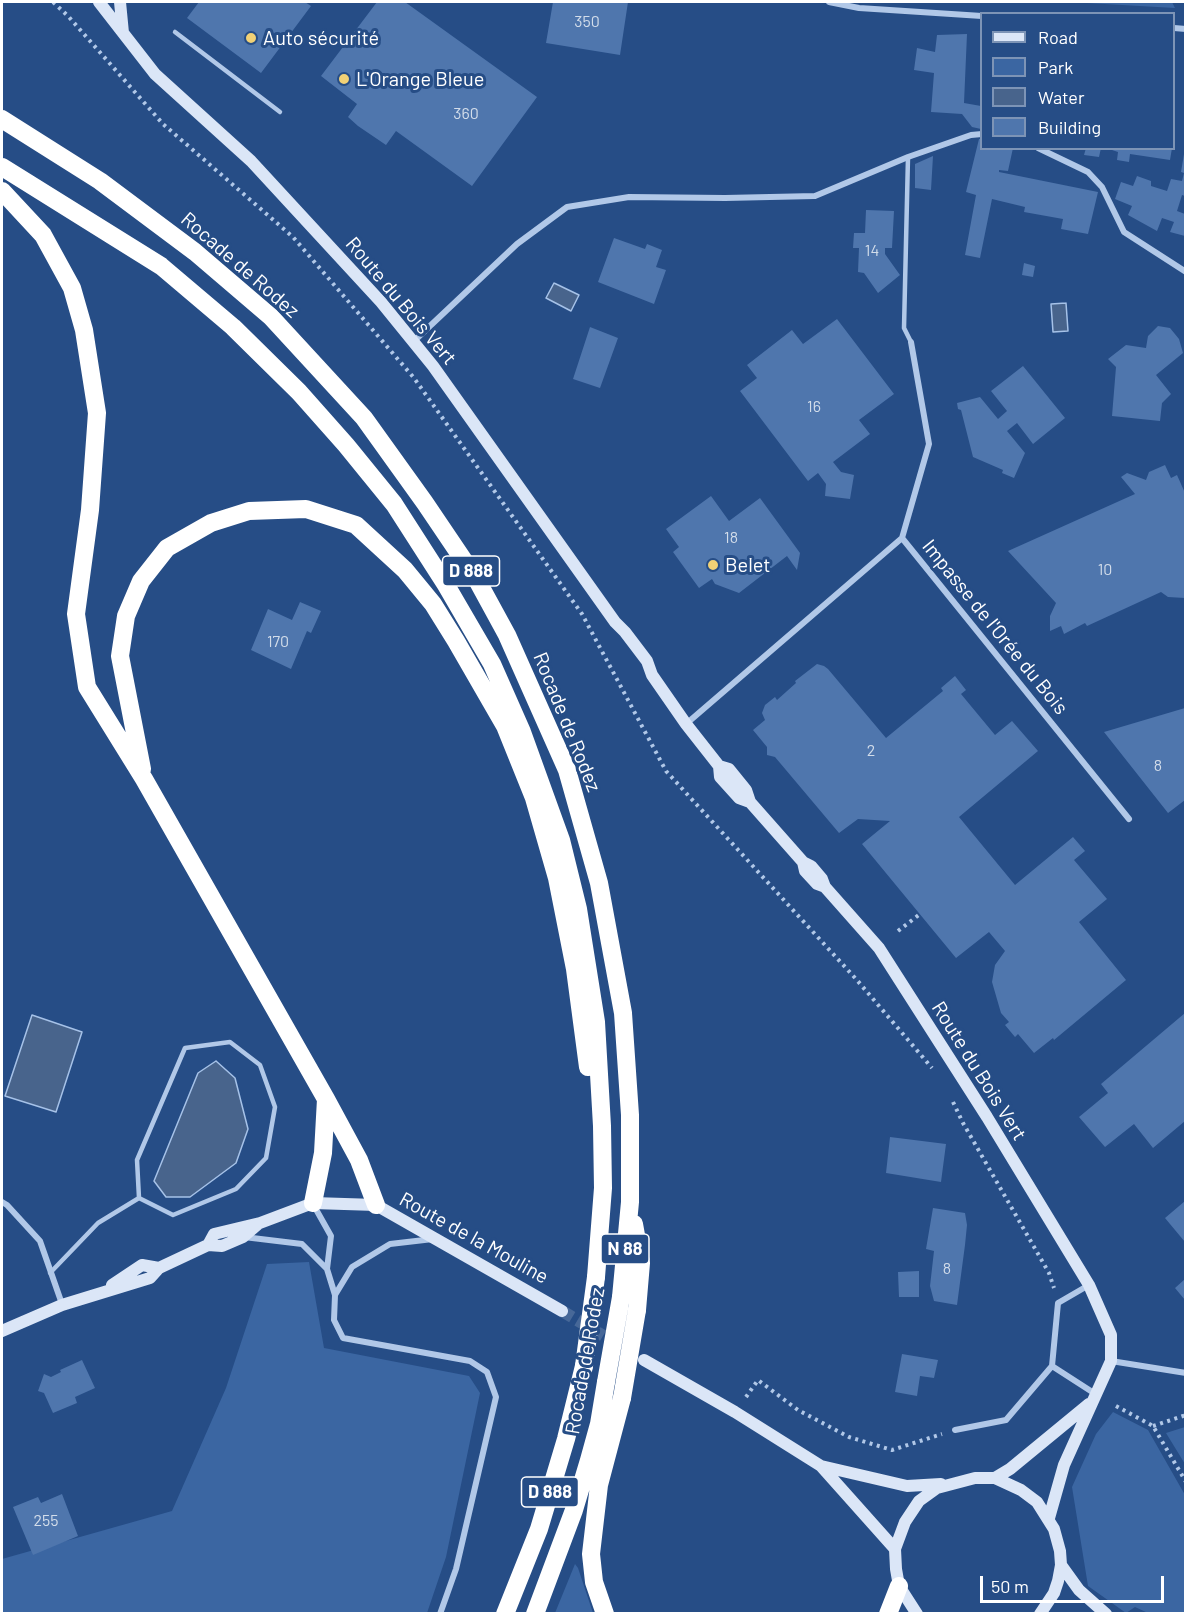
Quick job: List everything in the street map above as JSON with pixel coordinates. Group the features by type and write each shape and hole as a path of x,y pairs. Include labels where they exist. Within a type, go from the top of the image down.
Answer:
{"highway":[{"name":"Rocade de Rodez","path":"2,119 99,181 195,252 271,317 364,418 477,580 507,635 567,770 599,883 623,1013 630,1115 630,1202 621,1297 599,1424 580,1490 535,1614"},
{"name":"Rocade de Rodez","path":"2,167 161,266 232,327 298,392 346,445 394,504 446,585 492,664 522,732 561,840 578,909 596,1022 603,1188 596,1277 584,1366 566,1439 539,1529 505,1614"},
{"path":"2,191 43,235 72,288 84,330 97,413 90,510 76,614 87,687 144,779 326,1099 360,1160 376,1205"},
{"path":"144,779 120,656 129,607 141,581 167,548 211,523 249,511 306,508 356,525 405,570 433,604 505,726 534,798 557,878 575,969 587,1065 602,1126"},
{"path":"313,1203 323,1153 326,1099"},
{"path":"605,1614 594,1582 591,1554 599,1485 622,1398 637,1310 641,1263 630,1202"},
{"path":"888,1614 899,1586"}],"street":[{"name":"Route du Bois Vert","path":"99,2 155,74 251,160 381,302 433,366 615,622 620,637 644,671 652,675 719,766 720,777 739,798 750,802 803,862 805,871 817,884 825,886 879,948 987,1117 1089,1285 1111,1335 1111,1361"},
{"path":"120,2 123,34"},
{"path":"829,2 859,8 980,16"},
{"path":"413,342 517,244 567,207 628,197 815,196 908,157 980,134"},
{"path":"1042,150 1088,172 1102,187 1124,232 1185,272"},
{"path":"902,538 929,444 911,342"},
{"name":"Impasse de l'Orée du Bois","path":"686,724 902,538 1129,819"},
{"path":"2,1202 40,1241 62,1305"},
{"path":"313,1203 331,1236 327,1269 335,1295 334,1320 343,1338 470,1361 487,1372 496,1396 456,1569 440,1614"},
{"name":"Route de la Mouline","path":"208,1245 214,1234 260,1223 313,1203 376,1205 562,1311"},
{"name":"Route de la Mouline","path":"2,1330 62,1305 104,1291 142,1264 159,1268 208,1245 222,1246 243,1237 260,1223"},
{"path":"243,1237 303,1244 327,1269"},
{"path":"335,1295 352,1267 390,1244 436,1239"},
{"path":"955,1430 1006,1420 1052,1366 1058,1303 1089,1285"},
{"path":"644,1360 735,1412 821,1466 895,1549"},
{"path":"1049,1518 1058,1480 1111,1361 1185,1373"},
{"path":"1052,1366 1095,1398"},
{"path":"995,1478 1010,1469 1095,1398"},
{"path":"821,1466 907,1486 948,1484 975,1478 995,1478 1021,1490 1037,1502 1049,1518 1058,1540 1061,1565 1054,1593 1040,1614"},
{"path":"917,1614 899,1586 895,1549 912,1510 926,1496 948,1484"},
{"path":"1061,1565 1079,1590 1106,1614"}],"lane":[{"path":"176,32 280,112"},
{"path":"908,157 904,328 911,342"},
{"path":"230,1042 260,1065 275,1107 266,1158 236,1189 174,1215 139,1198 137,1160 185,1048 230,1042"},
{"path":"51,1273 98,1223 139,1198"}],"path":[{"path":"52,2 68,16 163,124 293,237 414,378 582,614 666,771 856,979 938,1076"},
{"path":"898,931 920,914"},
{"path":"950,1094 963,1123 1049,1273 1058,1303"},
{"path":"743,1401 758,1380 798,1410 849,1437 892,1450 955,1430"},
{"path":"1116,1406 1153,1426 1185,1482"},
{"path":"1153,1426 1185,1415"}],"green space":[{"path":"1069,2 1172,2 1175,8"},
{"path":"309,1262 324,1348 469,1376 480,1393 446,1557 427,1613 2,1614 2,1559 172,1511 226,1388 267,1264"},
{"path":"1113,1412 1148,1430 1185,1495 1185,1613 1148,1613 1135,1607 1126,1613 1088,1586 1072,1487 1096,1434"},
{"path":"1186,1427 1185,1464 1166,1433"},
{"path":"575,1564 593,1613 555,1613"}],"water":[{"path":"554,283 579,295 571,311 546,298"},
{"path":"1066,303 1068,331 1053,332 1051,304"},
{"path":"32,1015 82,1032 56,1112 5,1096"},
{"path":"216,1061 235,1078 248,1129 236,1163 190,1197 166,1197 154,1181 198,1073"}],"building":[{"name":"Auto sécurité","path":"199,2 305,2 311,6 261,73 187,18"},
{"path":"377,2 405,2 537,97 472,186 396,131 386,145 358,126 348,117 357,104 321,76"},
{"path":"553,2 628,2 620,55 546,43"},
{"path":"967,34 964,103 980,106 980,129 972,127 962,114 931,112 934,73 914,70 917,48 935,52 937,35"},
{"path":"980,139 980,150 1013,150 1008,171 999,170 999,172 1098,192 1088,234 1061,229 1063,219 1024,212 1025,207 992,199 980,258 965,255 976,195 966,192"},
{"path":"1085,150 1101,150 1099,157 1084,155"},
{"path":"1112,150 1172,150 1170,160 1130,154 1129,162 1117,160 1118,152"},
{"path":"1184,154 1185,196 1182,195 1177,211 1185,214 1185,236 1170,232 1174,222 1162,218 1157,231 1128,215 1132,206 1115,199 1121,182 1133,186 1137,176 1151,181 1151,186 1167,191 1171,179 1182,181"},
{"path":"933,156 931,190 915,188 915,164"},
{"path":"866,210 894,211 892,248 885,248 885,254 900,275 878,293 864,273 858,272 859,248 853,248 854,233 865,233"},
{"path":"614,238 645,249 647,244 662,250 656,267 666,270 654,304 598,282"},
{"path":"1024,263 1035,266 1033,277 1022,275"},
{"path":"837,319 894,394 859,420 870,434 833,462 841,472 854,475 850,499 825,496 826,484 818,473 808,481 740,391 757,378 747,365 792,330 803,344"},
{"path":"1158,326 1170,328 1179,339 1183,353 1156,375 1171,394 1162,403 1160,421 1112,416 1116,367 1108,359 1126,345 1146,348 1148,336"},
{"path":"590,327 618,338 600,388 573,379"},
{"path":"1023,366 1065,418 1033,444 1017,423 1007,431 1025,453 1014,478 1002,473 1003,470 973,457 961,410 958,409 957,403 980,397 998,419 1007,411 991,391"},
{"path":"1165,465 1171,478 1177,475 1185,493 1185,598 1168,597 1161,592 1087,626 1085,623 1064,634 1061,626 1050,631 1050,616 1056,603 1008,551 1135,494 1121,477 1127,473 1146,480 1149,472"},
{"path":"711,496 729,521 760,498 800,553 797,570 787,556 739,593 715,584 712,579 699,588 673,552 679,547 666,529"},
{"path":"300,602 321,611 311,633 307,631 291,669 251,650 268,609 292,620"},
{"path":"817,664 828,669 886,738 943,691 941,688 955,676 966,690 961,694 995,735 1012,721 1038,751 959,817 1015,885 1073,837 1085,851 1074,860 1107,899 1079,922 1126,980 1054,1040 1053,1038 1034,1053 1018,1034 1015,1037 1005,1025 1009,1022 1001,1013 992,982 995,965 1005,951 989,932 956,958 862,844 890,821 858,819 839,833 775,757 767,755 767,747 753,730 765,720 762,713 765,705 775,697 777,700 796,683 795,681"},
{"path":"1185,708 1185,800 1168,813 1104,732"},
{"path":"1185,1013 1185,1121 1153,1148 1134,1124 1105,1147 1079,1117 1108,1093 1101,1084"},
{"path":"890,1137 946,1144 941,1182 886,1173"},
{"path":"1185,1201 1185,1242 1165,1218"},
{"path":"933,1208 965,1213 967,1225 957,1305 934,1301 930,1286 934,1251 926,1249"},
{"path":"919,1271 919,1297 899,1297 898,1272"},
{"path":"1185,1279 1185,1300 1175,1288"},
{"path":"902,1354 938,1360 934,1378 920,1376 917,1396 895,1392"},
{"path":"82,1360 95,1388 75,1397 77,1403 53,1413 44,1393 38,1391 44,1374 51,1377 61,1372 60,1370"},
{"path":"62,1494 78,1536 33,1555 13,1507 38,1497 41,1503"}],"tunnel":[{"path":"562,1311 617,1344"}],"place":[{"name":"Auto sécurité","path":"251,38"},
{"name":"L'Orange Bleue","path":"344,79"},
{"name":"Belet","path":"713,565"}]}
